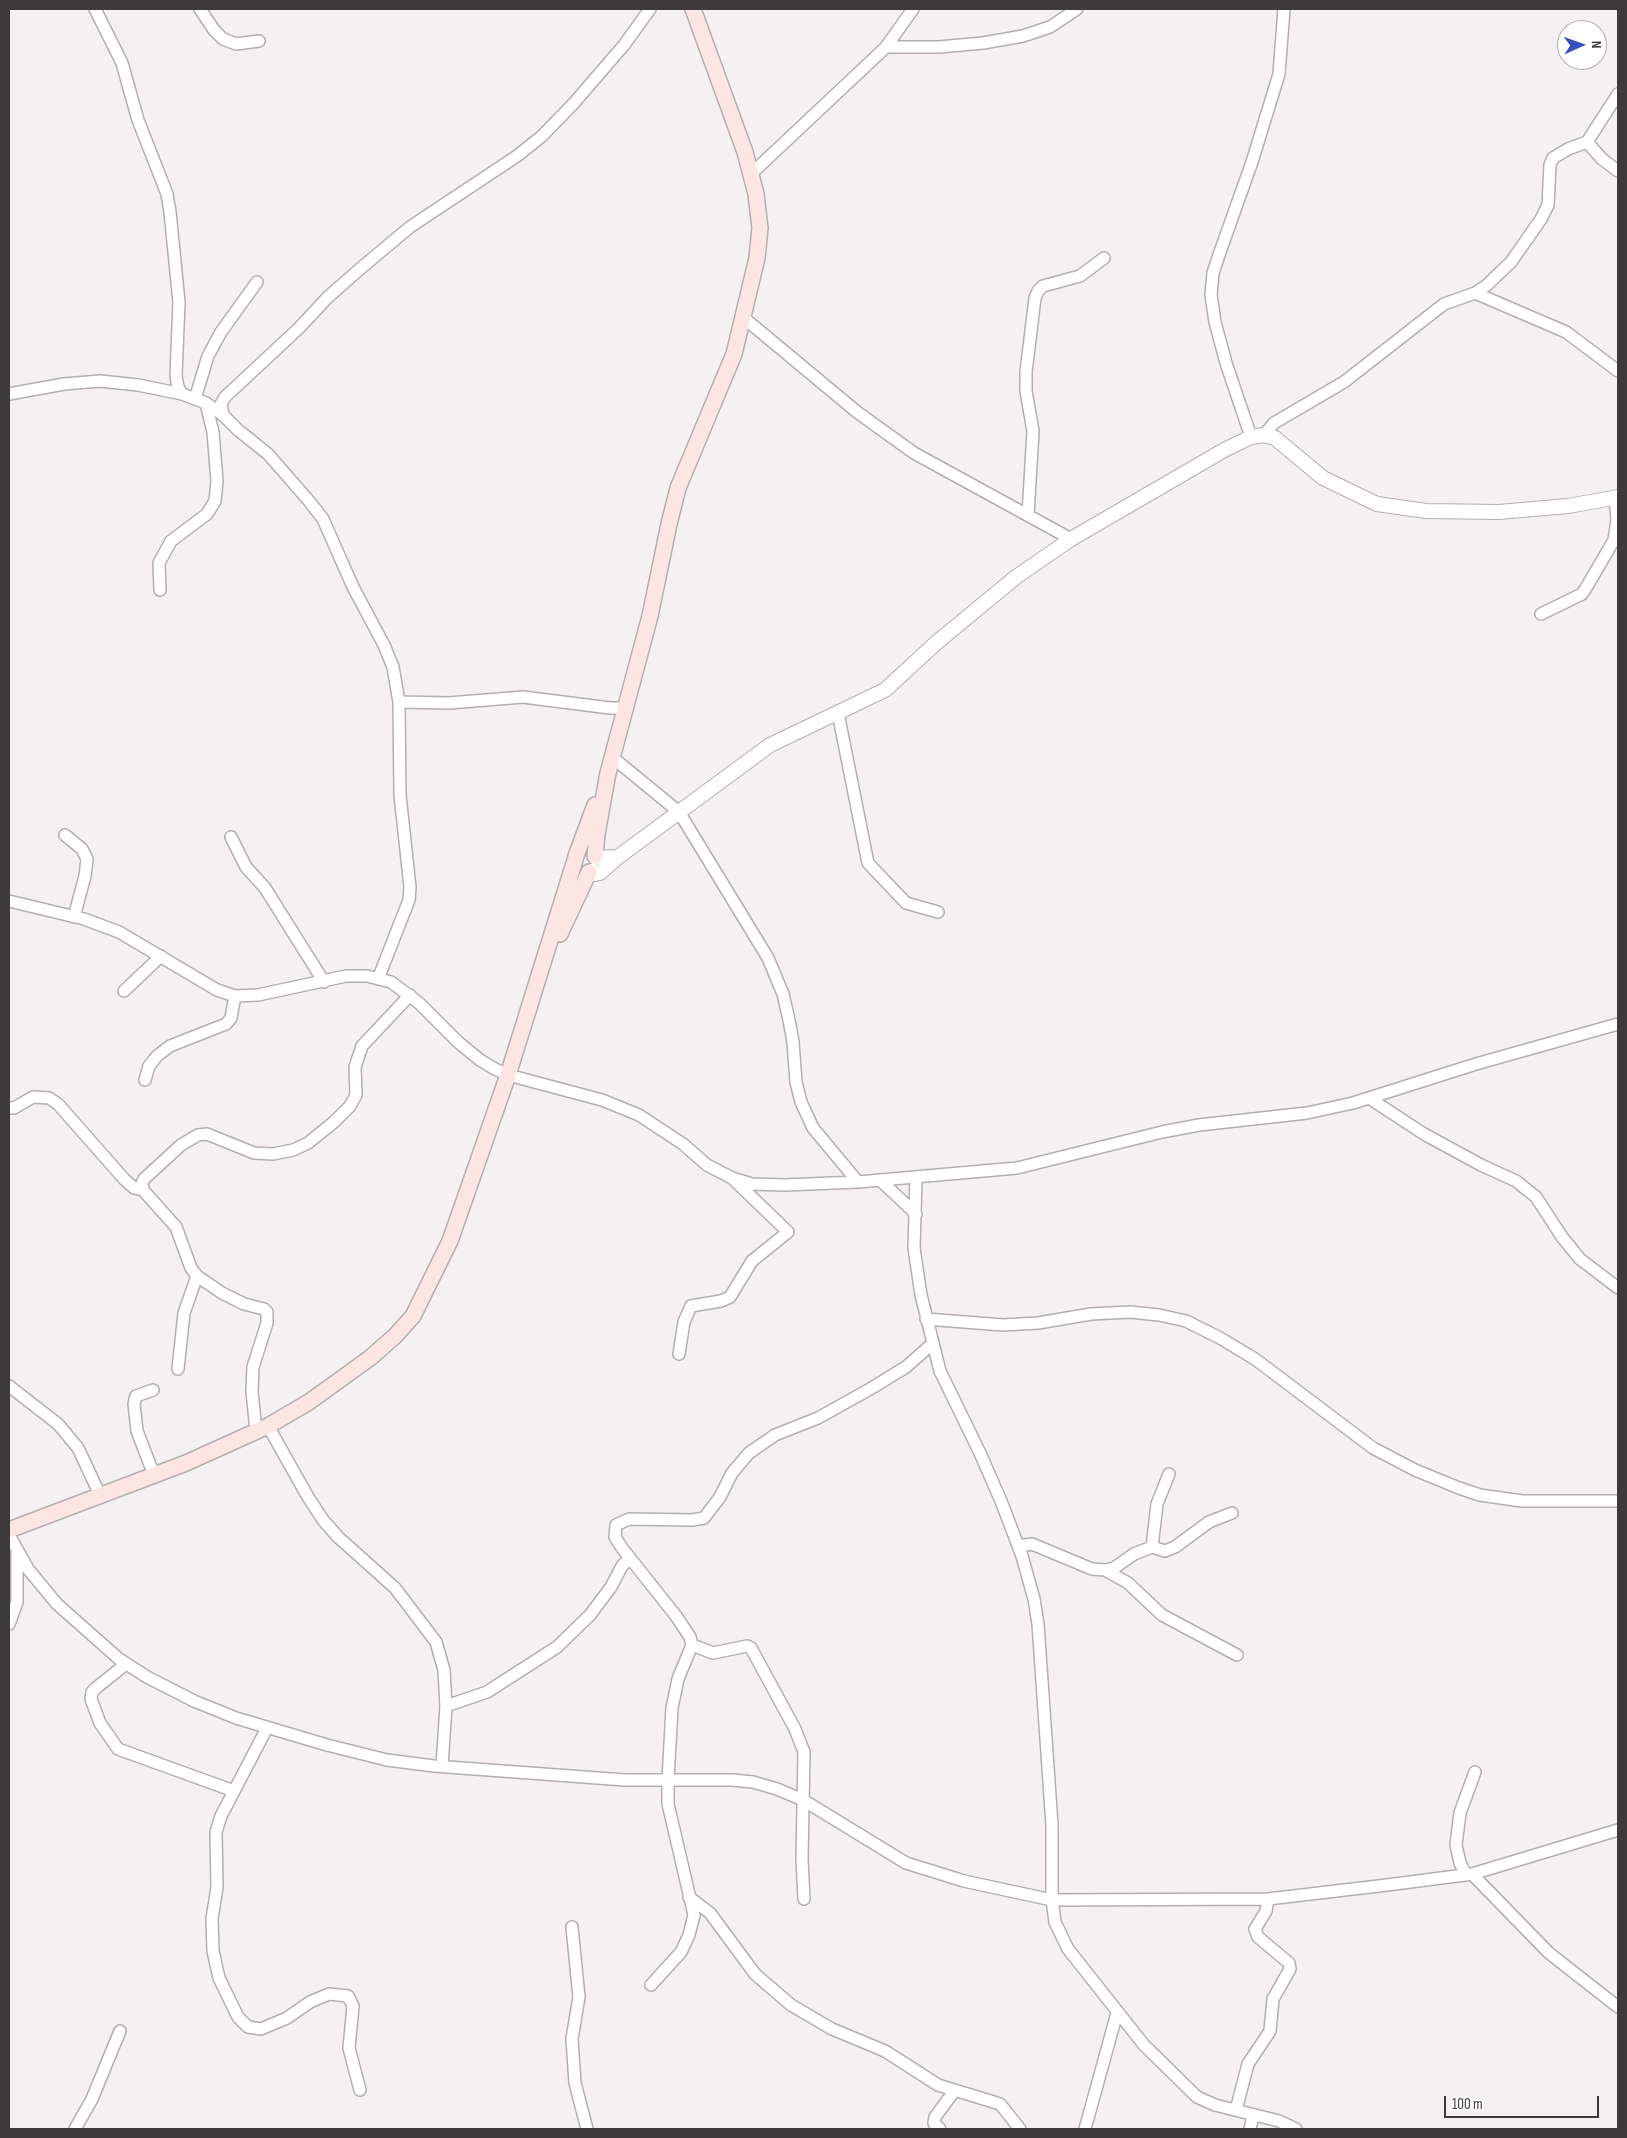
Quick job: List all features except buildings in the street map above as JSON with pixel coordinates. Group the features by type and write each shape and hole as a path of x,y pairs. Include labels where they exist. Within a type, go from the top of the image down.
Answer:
{"main road":[{"path":"541,970 578,900 593,864 608,773 650,616 678,488 734,354 758,258 760,228 756,194 751,174 745,152 693,9"},
{"path":"9,1530 186,1463 262,1428 309,1402 370,1358 395,1336 413,1316 450,1240 508,1075 576,858 608,773"},
{"path":"576,858 577,868 580,872 593,864"}],"street":[{"path":"95,9 122,63 138,120 167,194 180,302 176,376 178,387 182,394"},
{"path":"200,9 214,30 223,39 236,44 259,41"},
{"path":"223,415 222,404 225,397 361,268 410,227 517,156 542,136 574,103 624,45 650,9"},
{"path":"751,174 886,47 913,9"},
{"path":"886,47 940,47 983,43 1022,36 1050,27 1077,9"},
{"path":"1258,436 1226,363 1215,322 1211,295 1213,273 1279,74 1284,9"},
{"path":"593,864 595,874 600,873 618,857 770,745 885,690 936,643 1016,577 1071,539 1226,449 1258,436 1274,424 1344,382 1444,304 1475,293 1487,286 1511,262 1541,219 1548,205 1550,165 1553,158 1568,149 1588,142 1618,94"},
{"path":"1588,142 1602,159 1618,171"},
{"path":"1028,515 1032,431 1026,391 1026,372 1038,291 1043,286 1080,276 1104,258"},
{"path":"160,590 159,563 171,541 207,514 215,501 217,481 213,432 200,401 208,356 221,332 257,282"},
{"path":"1475,293 1566,332 1618,371"},
{"path":"744,318 857,412 914,453 1071,539"},
{"path":"9,394 64,384 100,381 138,385 182,394 200,401 223,415 238,430 268,454 310,501 323,519 353,587 384,645 393,667 399,702 400,795 410,887 409,900 378,979"},
{"path":"1258,436 1275,438 1323,478 1377,504 1426,511 1499,512 1568,506 1616,497 1617,520 1614,540 1586,588 1582,594 1541,614"},
{"path":"399,702 449,703 523,697 610,708 625,708"},
{"path":"838,713 868,863 906,903 938,912"},
{"path":"612,757 680,812 768,958 783,994 793,1042 796,1082 801,1102 813,1128 858,1182"},
{"path":"65,835 82,849 86,858 85,876 74,917"},
{"path":"231,836 246,867 265,888 324,982"},
{"path":"9,901 74,917 119,932 217,990 235,996 258,995 346,976 367,976 391,982 410,996 472,1054 508,1075 602,1100 638,1116 682,1144 707,1164 732,1178 752,1184 784,1185 858,1182 1017,1168 1162,1132 1199,1125 1307,1113 1369,1098 1476,1064 1618,1024"},
{"path":"124,991 161,956"},
{"path":"145,1080 149,1066 157,1056 170,1046 226,1024 231,1018 235,996"},
{"path":"410,996 362,1046 355,1067 356,1095 350,1106 308,1143 293,1150 273,1154 254,1153 207,1134 198,1135 181,1145 142,1183 144,1190 176,1227 191,1268 197,1276 222,1294 267,1312 267,1323 253,1367 252,1391 262,1428 323,1520 338,1537 394,1588 436,1642 444,1670 446,1706 442,1766"},
{"path":"9,1108 14,1108 33,1097 49,1098 58,1104 124,1179 134,1188 144,1190"},
{"path":"1369,1098 1424,1134 1481,1165 1516,1181 1536,1197 1562,1237 1580,1259 1618,1288"},
{"path":"679,1354 684,1322 692,1306 721,1301 730,1297 752,1261 788,1232 732,1178"},
{"path":"916,1178 914,1248 926,1319 940,1371 980,1453 1018,1546 1034,1599 1038,1624 1052,1825 1052,1900 1055,1922 1068,1949 1117,2013 1144,2046 1197,2097 1215,2105 1278,2121 1296,2129"},
{"path":"880,1180 916,1214"},
{"path":"178,1369 184,1313 197,1276"},
{"path":"926,1319 1003,1324 1038,1323 1091,1314 1130,1312 1186,1321 1220,1338 1255,1359 1373,1448 1416,1470 1459,1488 1480,1495 1522,1501 1618,1501"},
{"path":"651,1986 681,1952 689,1935 694,1915 668,1804 672,1708 678,1679 692,1645 690,1637 676,1616 615,1537 616,1525 629,1518 692,1520 704,1518 720,1498 732,1473 749,1453 775,1435 818,1418 870,1389 906,1367 933,1343"},
{"path":"9,1386 58,1424 78,1448 100,1495"},
{"path":"152,1390 136,1396 134,1404 137,1431 154,1475"},
{"path":"1152,1547 1157,1504 1169,1474"},
{"path":"1105,1570 1114,1568 1134,1554 1152,1547 1165,1551 1170,1549 1209,1522 1232,1513"},
{"path":"9,1535 17,1553 57,1604 126,1664 194,1701 236,1718 327,1745 387,1760 625,1780 732,1780 753,1782 777,1789 803,1800 906,1863 964,1881 1052,1900 1268,1899 1469,1874 1618,1830"},
{"path":"1018,1546 1032,1544 1092,1568 1105,1570 1128,1583 1162,1615 1237,1655"},
{"path":"9,1624 17,1602 17,1553"},
{"path":"446,1706 487,1692 557,1647 590,1615 611,1586 622,1566 630,1558"},
{"path":"692,1645 713,1654 747,1646 755,1652 795,1729 804,1752 802,1860 804,1899"},
{"path":"126,1664 96,1688 92,1692 91,1699 100,1723 118,1749 234,1791"},
{"path":"267,1728 221,1816 216,1832 217,1887 212,1919 213,1950 219,1978 238,2017 248,2027 261,2029 286,2018 310,2002 329,1994 348,1996 353,2006 349,2048 360,2090"},
{"path":"1475,1772 1460,1813 1456,1845 1469,1874 1549,1953 1618,2007"},
{"path":"690,1897 710,1913 755,1974 791,2005 832,2029 885,2051 938,2085 1000,2104 1020,2129"},
{"path":"1236,2110 1248,2064 1270,2031 1273,1999 1290,1969 1289,1963 1258,1937 1254,1929 1266,1911 1268,1899"},
{"path":"572,1927 579,1997 572,2039 575,2083 587,2129"},
{"path":"1085,2129 1117,2013"},
{"path":"75,2129 92,2099 120,2031"},
{"path":"940,2129 934,2123 935,2117 955,2090"},
{"path":"1250,2129 1253,2114"}]}
